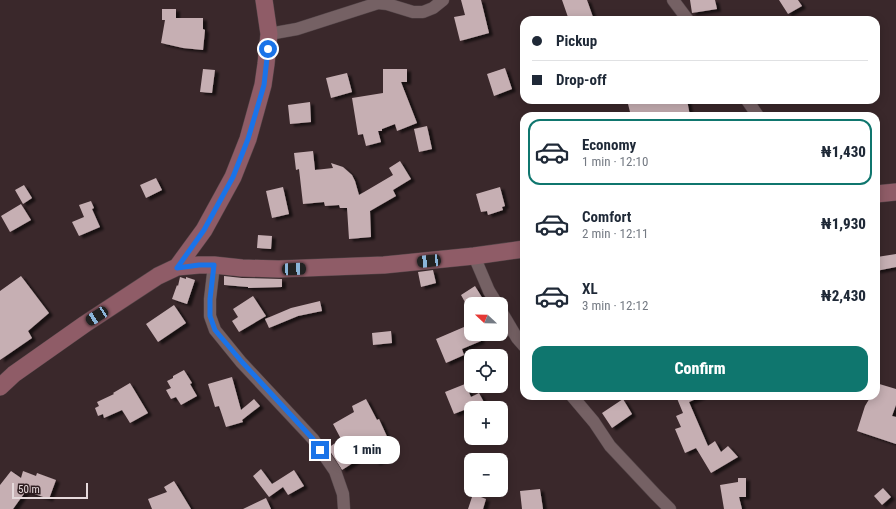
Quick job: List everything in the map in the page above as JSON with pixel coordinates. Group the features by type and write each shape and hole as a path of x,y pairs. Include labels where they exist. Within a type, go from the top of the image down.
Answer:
{"street":[{"path":"177,268 204,230 233,177 248,139 264,85 269,34 264,0"},
{"path":"269,34 297,29 378,3 387,4 412,12 423,12 433,8 443,0"},
{"path":"673,0 685,16"},
{"path":"880,194 896,192"},
{"path":"0,387 14,374 85,324 158,276 177,268 199,265 287,269 384,266 520,250"},
{"path":"474,256 493,297"},
{"path":"214,265 210,299 210,316 215,330 313,439 335,471 343,494 344,509"},
{"path":"508,323 520,341"},
{"path":"575,400 594,422 610,446 670,509"}],"building":[{"path":"461,0 481,0 489,33 460,41 454,17 465,15"},
{"path":"562,0 587,0 593,16 568,16"},
{"path":"690,0 715,0 717,9 692,13"},
{"path":"779,0 798,0 802,6 788,14"},
{"path":"162,9 176,9 176,18 203,18 203,29 205,30 203,50 183,48 161,43 165,20 162,20"},
{"path":"505,68 512,89 494,96 487,74"},
{"path":"203,69 215,70 212,93 200,92"},
{"path":"383,69 407,69 407,82 401,82 417,123 397,131 395,124 382,129 382,131 378,131 381,142 366,146 363,134 358,135 352,98 383,93"},
{"path":"347,73 352,92 331,98 326,78"},
{"path":"310,102 311,122 290,124 288,105"},
{"path":"628,104 688,104 689,112 630,112"},
{"path":"427,126 432,149 419,152 414,129"},
{"path":"313,151 315,170 333,168 331,163 343,167 352,175 359,195 393,175 389,168 400,161 411,179 393,190 396,196 370,211 371,237 349,239 347,208 340,208 339,205 325,206 324,202 303,204 299,169 296,170 294,153"},
{"path":"156,178 162,190 146,198 140,185"},
{"path":"24,185 32,198 23,204 15,190"},
{"path":"283,187 289,214 272,218 266,191"},
{"path":"500,187 505,206 502,207 503,210 488,215 487,211 481,212 476,194"},
{"path":"91,201 94,208 92,209 100,227 79,236 72,222 84,217 79,205"},
{"path":"21,204 31,220 10,232 1,216"},
{"path":"258,235 272,236 271,249 257,248"},
{"path":"896,254 896,267 880,270 880,257"},
{"path":"433,270 436,283 421,287 418,272"},
{"path":"21,276 49,313 28,331 32,338 0,360 0,291"},
{"path":"224,276 282,279 282,287 248,288 224,285"},
{"path":"180,277 195,280 187,304 172,299"},
{"path":"475,286 482,297 464,297 464,300 461,295"},
{"path":"253,296 266,316 239,332 232,321 238,317 233,309"},
{"path":"320,301 322,311 298,316 269,328 265,319 291,308"},
{"path":"174,305 186,323 158,342 146,324"},
{"path":"464,327 464,341 481,341 462,349 464,355 446,363 436,339"},
{"path":"391,331 392,343 373,345 372,333"},
{"path":"184,370 192,383 190,384 197,396 181,405 176,397 171,399 166,390 171,388 167,381"},
{"path":"232,377 241,410 254,399 260,406 242,420 243,422 226,427 219,406 215,407 208,384"},
{"path":"130,383 148,413 130,423 122,410 104,418 103,414 98,416 95,408 99,406 97,402 114,394 113,393"},
{"path":"464,384 464,393 469,393 471,397 479,393 483,401 464,401 464,410 454,414 445,392"},
{"path":"880,384 896,389 896,405 892,416 896,417 896,444 857,431 865,406 869,400 880,400"},
{"path":"366,399 377,420 379,419 395,454 376,463 370,451 354,458 356,461 342,470 328,448 341,439 333,424 354,412 352,406"},
{"path":"624,400 632,414 612,428 602,413"},
{"path":"678,400 694,400 689,402 708,446 715,441 721,452 728,446 738,457 711,473 696,448 685,453 675,429 681,427 676,416 683,413"},
{"path":"261,469 272,484 294,470 304,486 288,495 283,487 269,497 253,476"},
{"path":"11,471 21,478 23,471 36,476 37,473 56,480 49,499 26,491 13,509 0,509 0,485"},
{"path":"738,478 746,478 746,497 739,497 742,509 724,509 720,485 738,482"},
{"path":"174,481 191,509 152,509 148,499 167,492 164,487"},
{"path":"883,488 891,497 882,505 874,496"},
{"path":"540,489 543,509 522,509 520,491"},
{"path":"472,497 481,497 486,499 483,509 468,509"},
{"path":"266,498 271,509 243,509"}],"route":[{"path":"268,49 264,85 248,139 233,177 204,230 177,268 199,265 214,265 210,299 210,316 215,330 242,362 313,439 320,450"}]}
